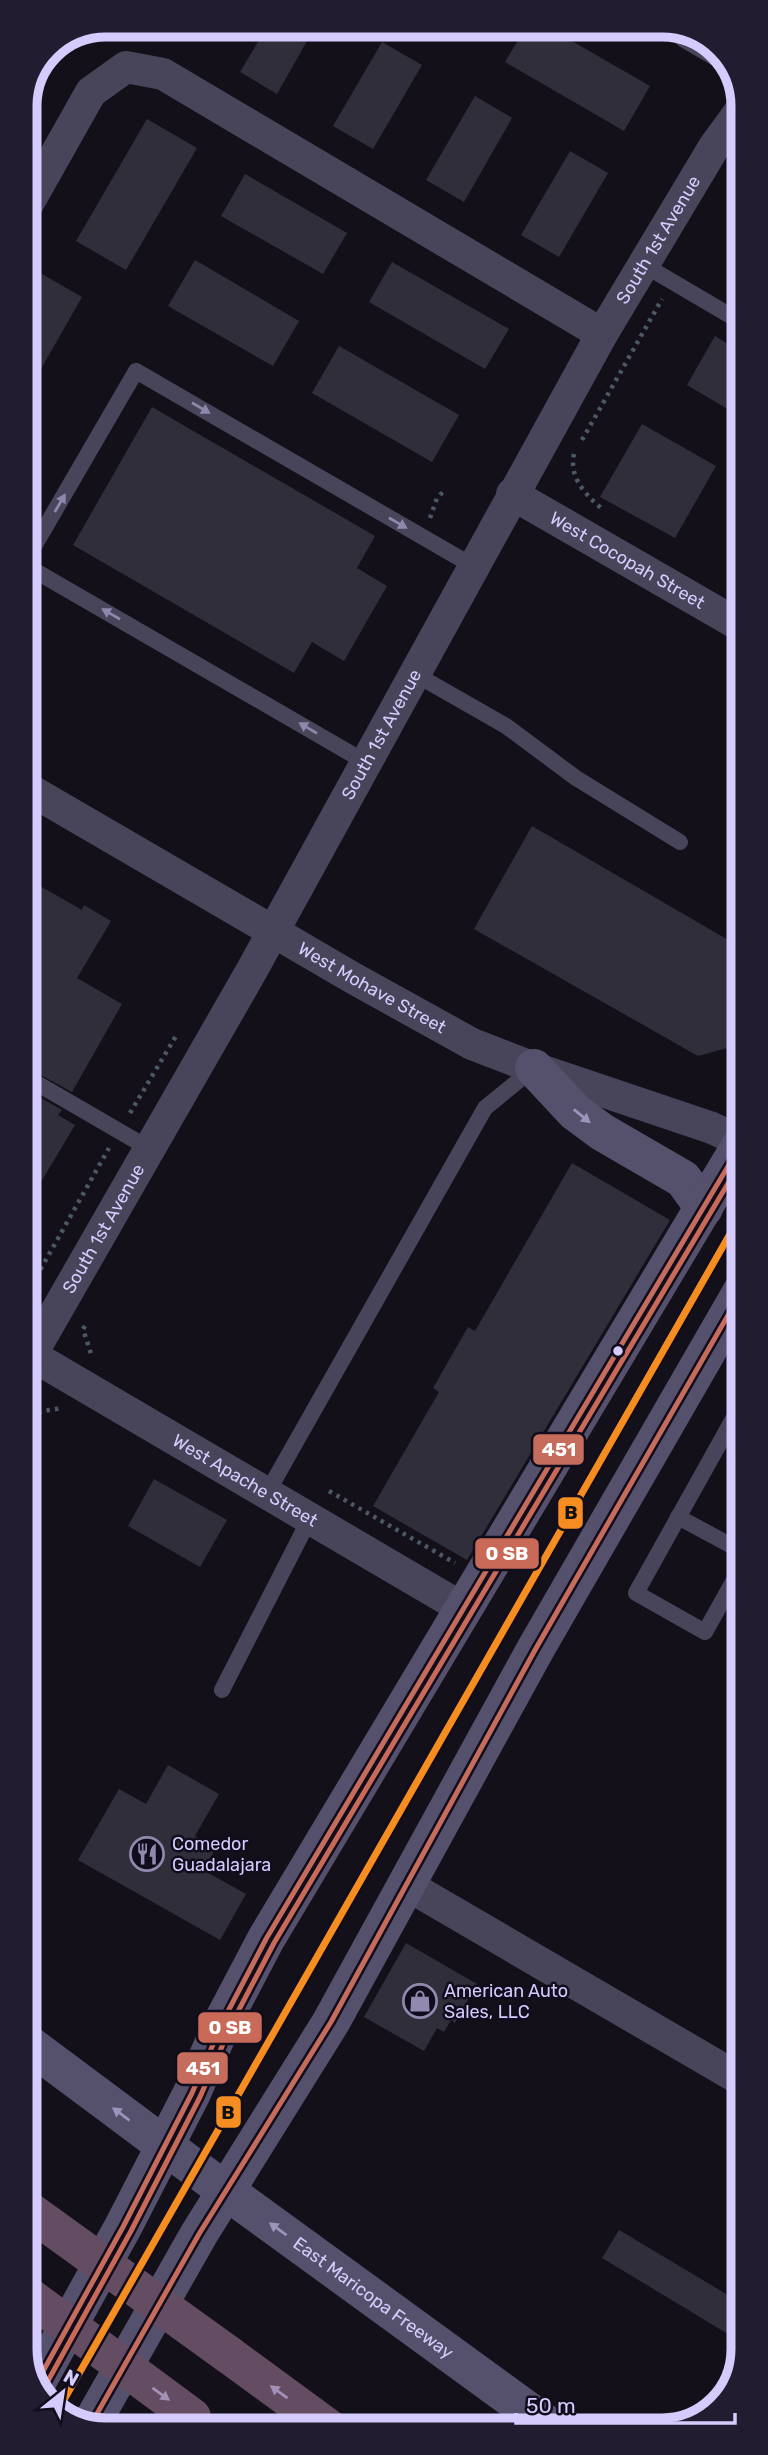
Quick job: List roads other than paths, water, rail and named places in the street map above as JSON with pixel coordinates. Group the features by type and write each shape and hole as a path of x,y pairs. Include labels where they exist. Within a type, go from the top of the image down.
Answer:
{"highway":[{"path":"37,2216 315,2418"},
{"path":"37,2302 194,2418"}],"main road":[{"path":"534,1068 575,1112 602,1132 683,1179 704,1208"},
{"path":"42,2374 165,2146 192,2093 225,2017 266,1939 731,1161"},
{"path":"94,2417 211,2180 331,2022 535,1650 731,1311"},
{"name":"East Maricopa Freeway","path":"37,2050 538,2418"}],"street":[{"path":"37,188 91,92 126,67 163,74 602,334"},
{"name":"South 1st Avenue","path":"37,1342 273,931 602,334 714,147 731,124"},
{"name":"West Cocopah Street","path":"512,494 731,620"},
{"name":"West Mohave Street","path":"37,794 472,1044 731,1137"},
{"name":"West Apache Street","path":"37,1362 464,1609"},
{"path":"407,1885 731,2074"}],"lane":[{"path":"644,265 731,316"},
{"path":"37,551 136,371 473,566"},
{"path":"37,575 367,763"},
{"path":"415,674 506,726 576,778 680,842"},
{"path":"267,1493 485,1108 534,1068"},
{"path":"37,1083 149,1149"},
{"path":"731,1423 636,1593 705,1632 731,1585"},
{"path":"678,1517 731,1546"},
{"path":"222,1690 310,1518"}],"place":[{"name":"Comedor Guadalajara","path":"147,1854"},
{"name":"American Auto Sales, LLC","path":"420,2001"}]}
